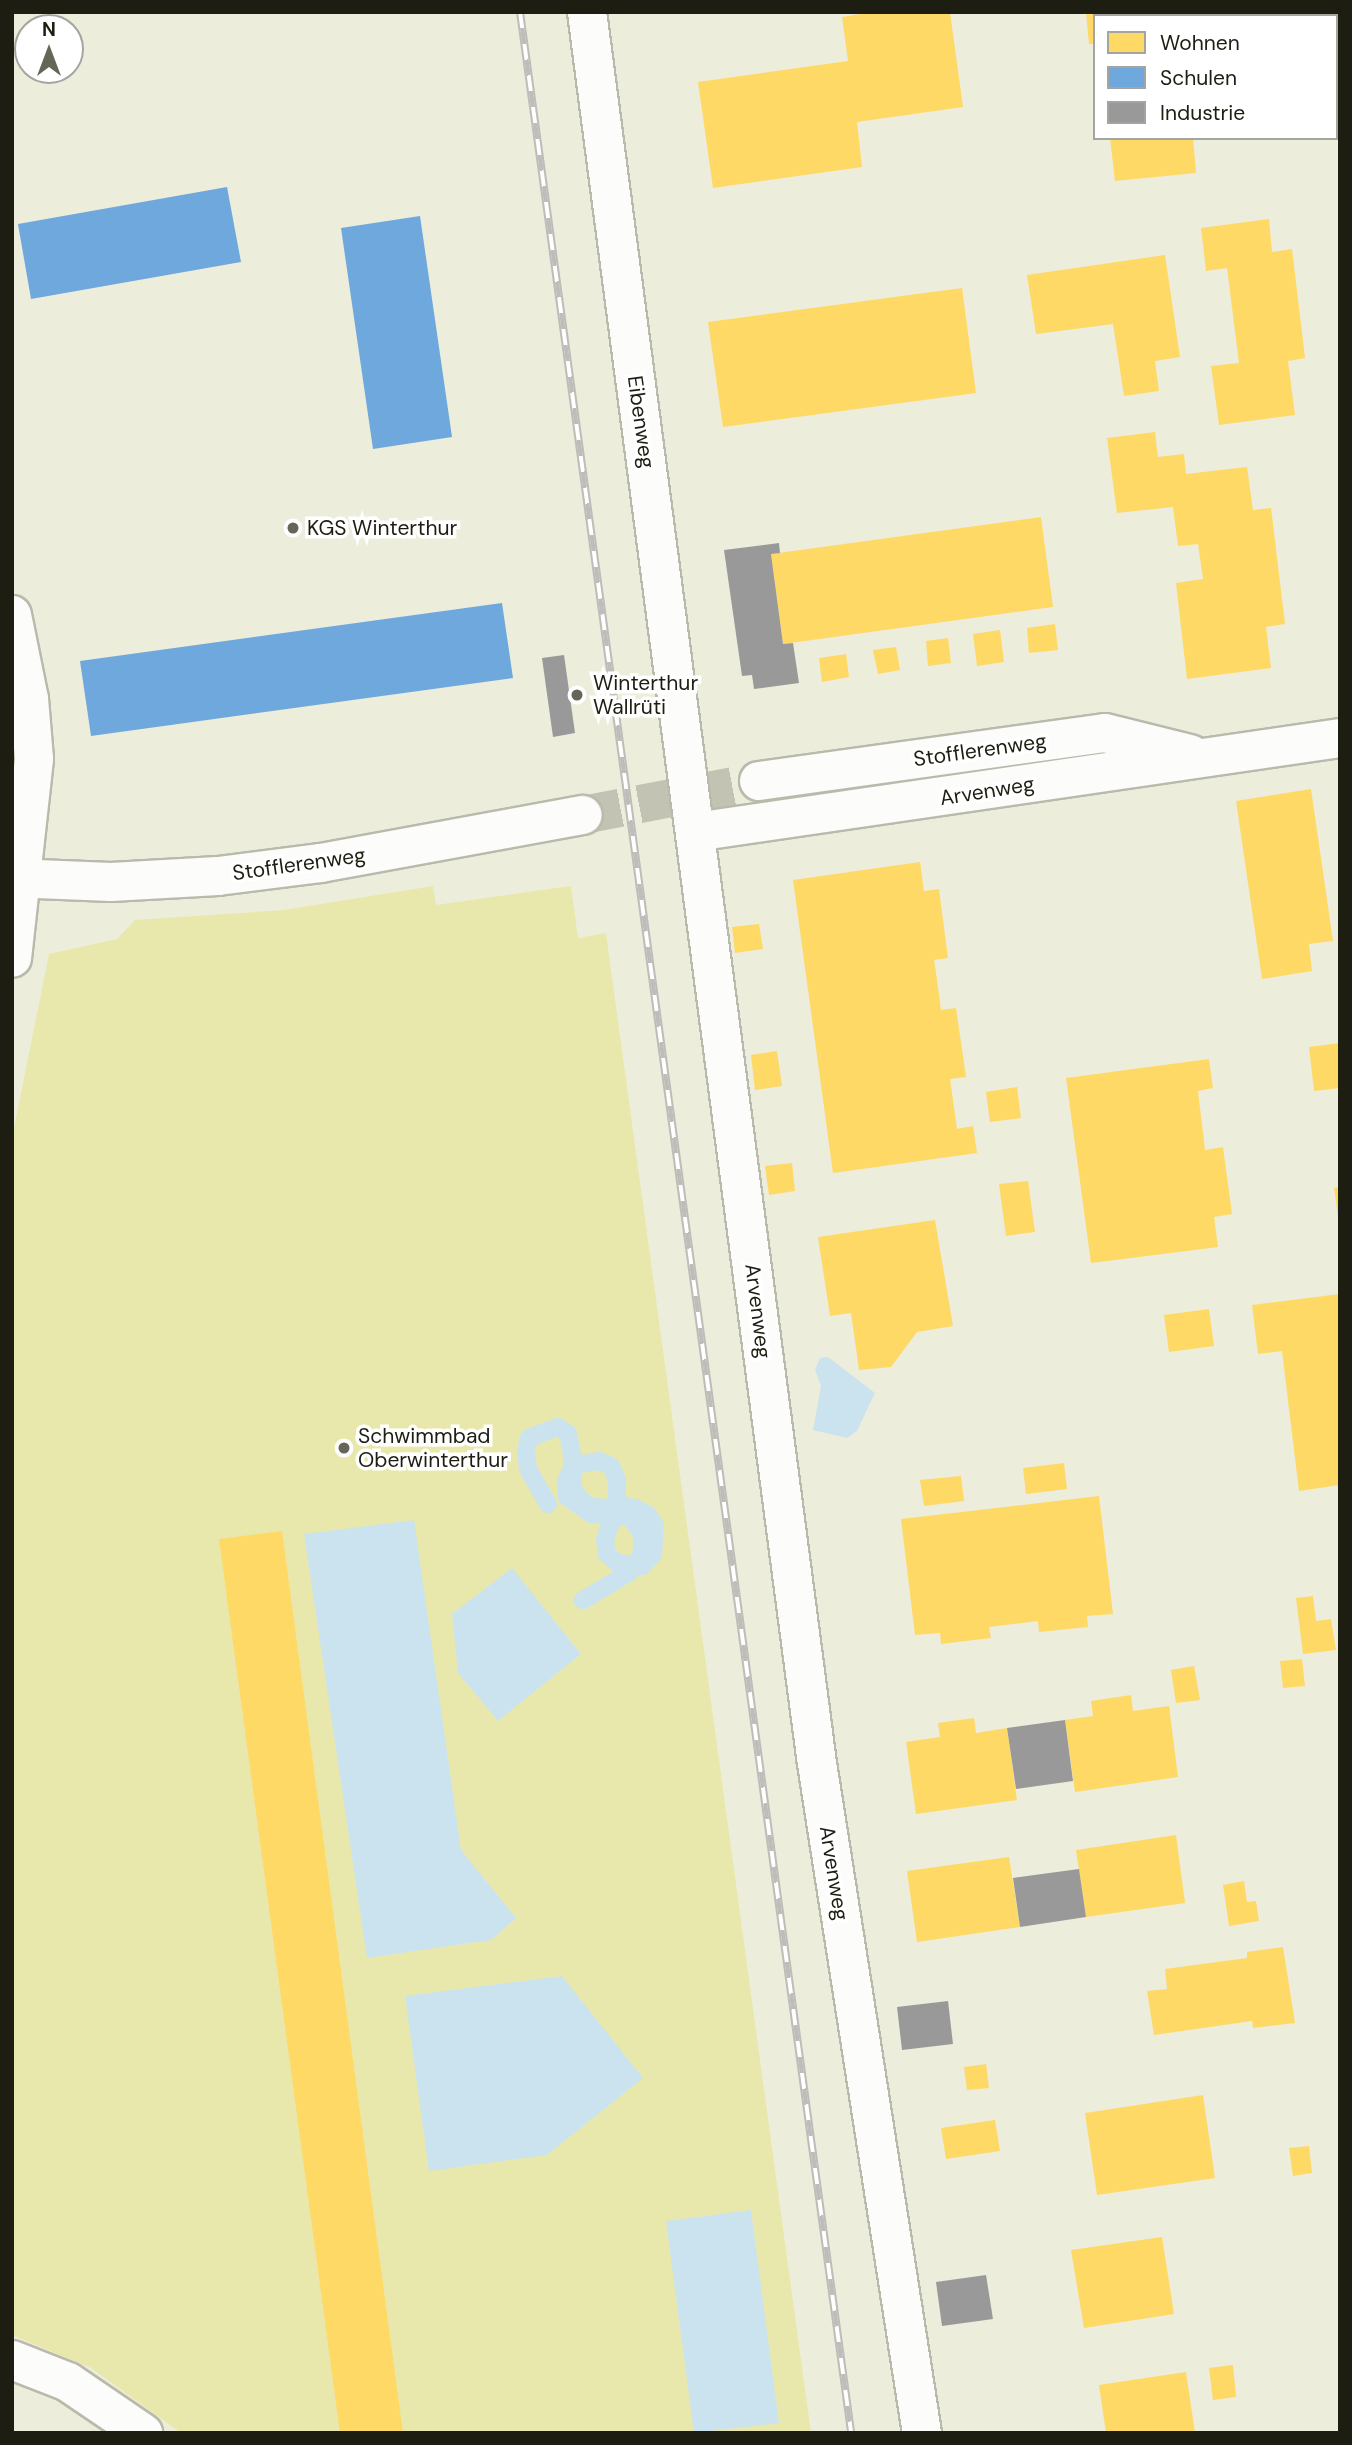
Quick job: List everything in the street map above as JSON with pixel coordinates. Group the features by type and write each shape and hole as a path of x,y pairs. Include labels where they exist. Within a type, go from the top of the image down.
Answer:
{"street":[{"name":"Eibenweg","path":"587,12 695,832"},
{"path":"12,615 29,699 34,759 18,878 12,958"},
{"name":"Stofflerenweg","path":"759,781 1105,733 1199,757"},
{"name":"Arvenweg","path":"922,2433 816,1757 695,832 1340,738"},
{"name":"Stofflerenweg","path":"18,878 111,882 218,876 321,863 583,815"},
{"path":"12,2360 79,2388 143,2433"}],"shaded area":[{"name":"Schwimmbad Oberwinterthur","path":"433,886 436,905 571,886 578,938 606,933 811,2433 181,2433 91,2368 12,2335 12,1138 49,954 117,939 135,920 284,910"}],"water":[{"path":"828,1357 875,1393 857,1431 847,1438 813,1430 821,1386 815,1370 820,1358"},
{"path":"414,1520 461,1850 516,1918 491,1940 367,1958 304,1534"},
{"path":"512,1568 581,1654 498,1721 458,1673 452,1614"},
{"path":"562,1976 643,2078 547,2155 429,2171 405,1996"},
{"path":"751,2210 779,2423 694,2433 666,2221"}],"building: Wohnen":[{"path":"872,12 950,12 963,107 857,122 862,167 713,188 698,82 848,61 842,17"},
{"path":"1086,12 1202,12 1093,14 1093,44 1089,44"},
{"path":"1110,140 1193,140 1196,173 1115,181"},
{"path":"1269,219 1272,252 1292,249 1305,358 1288,361 1295,415 1219,425 1211,366 1239,363 1227,268 1206,271 1201,228"},
{"path":"1165,255 1180,357 1155,361 1159,391 1124,396 1113,324 1036,334 1027,275"},
{"path":"962,288 976,393 723,427 708,322"},
{"path":"1155,432 1158,457 1184,454 1186,474 1247,467 1253,510 1271,508 1285,624 1266,627 1271,668 1187,679 1176,583 1203,579 1198,544 1178,546 1173,507 1117,513 1107,438"},
{"path":"1041,517 1053,607 783,644 771,554"},
{"path":"1055,624 1058,650 1029,653 1027,628"},
{"path":"1000,630 1004,662 977,666 973,634"},
{"path":"948,638 951,663 928,666 926,641"},
{"path":"896,647 900,670 878,674 873,650"},
{"path":"846,654 849,677 822,682 819,658"},
{"path":"1311,789 1333,941 1309,944 1312,971 1262,979 1236,801"},
{"path":"920,862 924,891 939,889 948,958 934,960 941,1010 956,1008 966,1077 950,1079 957,1129 973,1126 977,1153 833,1173 793,880"},
{"path":"759,924 763,949 735,953 732,927"},
{"path":"1340,1043 1340,1088 1314,1091 1309,1047"},
{"path":"777,1051 782,1086 755,1090 751,1055"},
{"path":"1209,1059 1213,1088 1198,1091 1205,1150 1223,1147 1232,1214 1214,1217 1218,1247 1091,1263 1066,1078"},
{"path":"1017,1087 1021,1118 990,1122 986,1092"},
{"path":"792,1163 795,1191 769,1195 765,1166"},
{"path":"1028,1181 1035,1232 1006,1236 999,1184"},
{"path":"1340,1187 1340,1216 1338,1216 1334,1188"},
{"path":"935,1220 953,1326 917,1332 891,1367 859,1370 851,1313 830,1316 818,1237"},
{"path":"1340,1294 1340,1485 1299,1491 1282,1351 1258,1354 1252,1305"},
{"path":"1209,1309 1214,1346 1169,1352 1164,1315"},
{"path":"1064,1463 1067,1489 1026,1494 1023,1468"},
{"path":"961,1476 964,1501 924,1506 920,1480"},
{"path":"1099,1496 1113,1614 1087,1616 1088,1627 1039,1632 1038,1621 989,1627 991,1638 941,1644 940,1633 915,1635 901,1519"},
{"path":"282,1531 403,2433 340,2433 219,1539"},
{"path":"1313,1596 1316,1621 1331,1619 1336,1650 1303,1654 1296,1598"},
{"path":"1302,1659 1305,1686 1283,1688 1280,1661"},
{"path":"1194,1666 1200,1700 1176,1703 1171,1670"},
{"path":"1131,1695 1133,1711 1169,1706 1178,1777 1075,1792 1065,1720 1093,1716 1091,1701"},
{"path":"974,1718 976,1733 1007,1728 1017,1800 916,1814 906,1742 940,1737 938,1723"},
{"path":"1176,1835 1185,1903 1086,1917 1076,1850"},
{"path":"1009,1857 1020,1927 917,1942 907,1871"},
{"path":"1244,1881 1247,1902 1256,1901 1259,1921 1229,1926 1223,1885"},
{"path":"1283,1947 1295,2023 1253,2028 1252,2021 1154,2035 1147,1991 1167,1989 1165,1969 1247,1958 1247,1952"},
{"path":"986,2064 989,2088 967,2090 964,2067"},
{"path":"1203,2095 1215,2178 1097,2195 1085,2113"},
{"path":"995,2120 1000,2151 946,2159 941,2128"},
{"path":"1309,2146 1312,2173 1293,2176 1289,2148"},
{"path":"1162,2237 1174,2314 1084,2328 1071,2250"},
{"path":"1233,2365 1236,2397 1213,2400 1209,2368"},
{"path":"1186,2372 1195,2433 1106,2433 1099,2385"}],"building: Schulen":[{"path":"227,187 241,262 31,299 18,224"},
{"path":"420,216 452,437 373,449 341,228"},
{"path":"502,603 513,678 91,736 80,661"}],"building: Industrie":[{"path":"779,543 780,553 771,554 783,644 793,643 799,683 754,689 752,675 742,676 724,550"},
{"path":"564,655 575,733 553,737 542,658"},
{"path":"1065,1720 1073,1781 1016,1789 1007,1728"},
{"path":"1079,1869 1086,1917 1020,1927 1013,1878"},
{"path":"948,2001 953,2044 902,2050 897,2007"},
{"path":"986,2275 993,2319 942,2326 936,2282"}],"waterway":[{"path":"548,1504 528,1469 526,1452 529,1438 558,1427 568,1434 572,1454 572,1479 574,1491 584,1503 593,1507 610,1508 622,1506 635,1508 648,1515 655,1526 653,1555 642,1566 617,1563 607,1554 605,1540 608,1530 615,1512 617,1501 617,1480 611,1466 599,1461 576,1465 570,1473 566,1481 567,1497 591,1514 619,1516 630,1517 641,1532 643,1546 639,1560 630,1572 583,1600"}],"tunnel":[{"path":"583,815 759,781"}],"railway":[{"path":"520,12 851,2433"}],"place":[{"name":"KGS Winterthur","path":"293,528"},
{"name":"Winterthur Wallrüti","path":"577,695"},
{"name":"Schwimmbad Oberwinterthur","path":"344,1448"}]}
